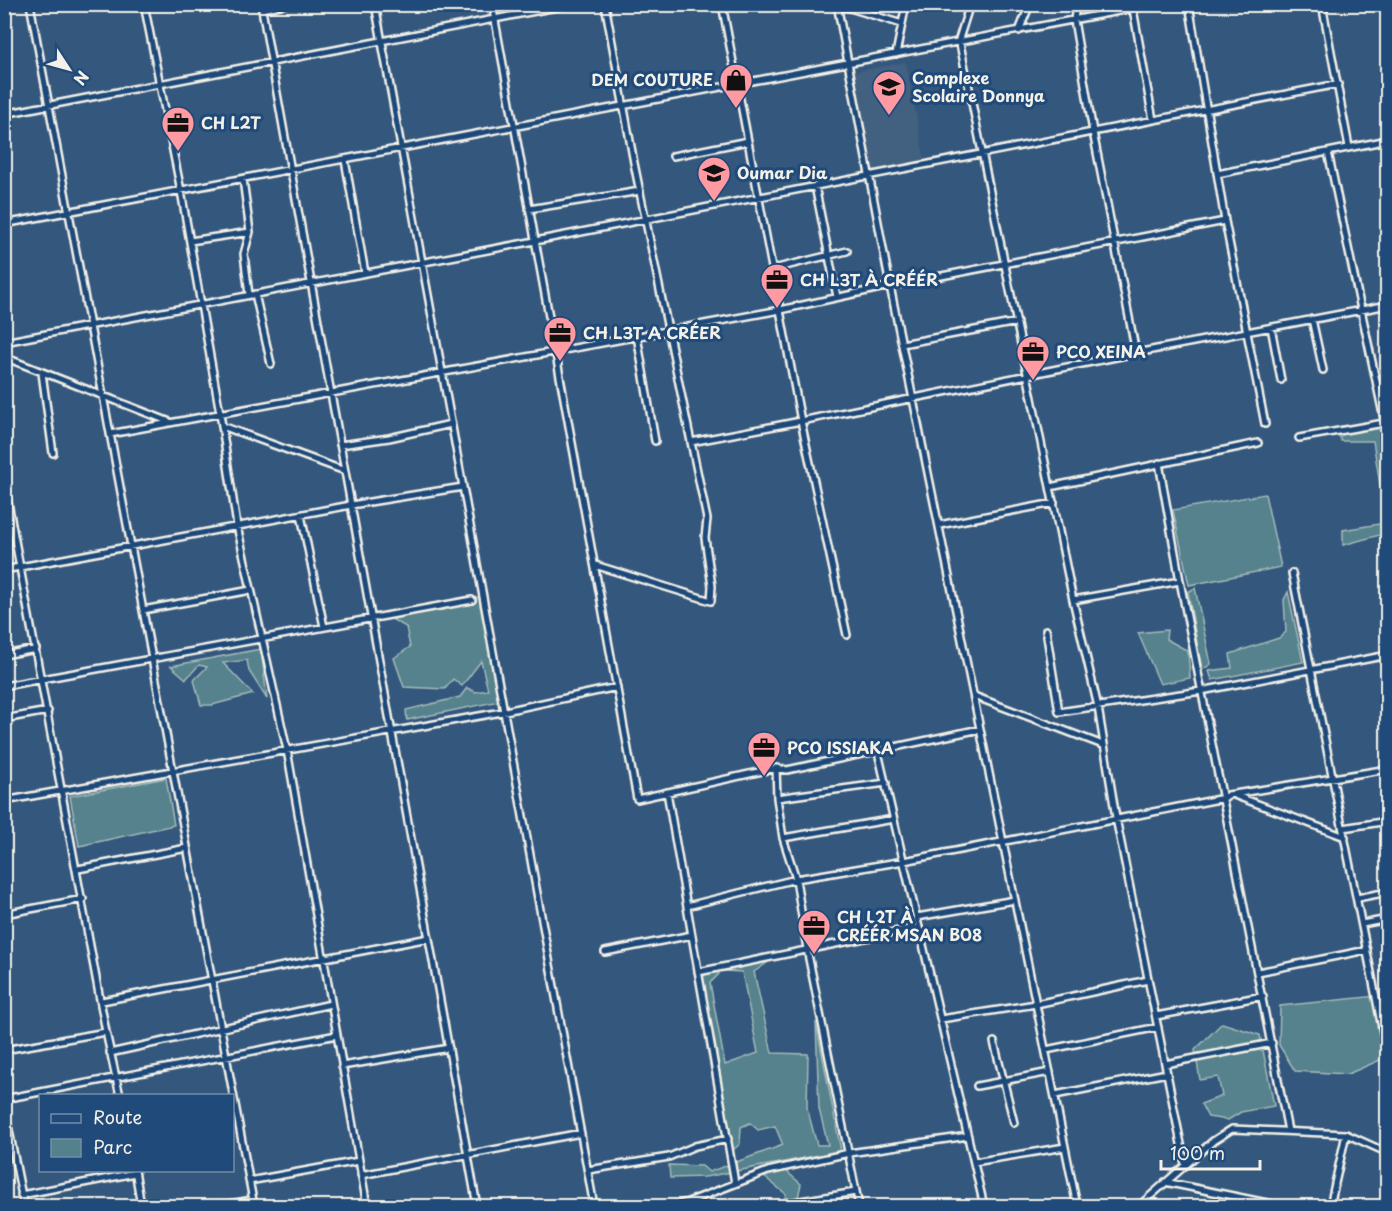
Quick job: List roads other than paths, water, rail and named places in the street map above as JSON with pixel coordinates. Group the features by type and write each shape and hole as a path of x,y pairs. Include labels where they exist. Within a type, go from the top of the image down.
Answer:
{"street":[{"path":"30,4 232,1094"},
{"path":"144,4 190,241 237,526 287,750 367,1206"},
{"path":"285,4 261,7 477,1206"},
{"path":"375,4 594,1206"},
{"path":"492,4 637,799 776,768 787,771 980,729"},
{"path":"4,114 572,4"},
{"path":"595,566 711,601 712,586 705,538 707,519 640,191 605,4"},
{"path":"722,4 801,421 847,635"},
{"path":"902,24 837,4 890,286 1077,1206"},
{"path":"896,54 906,4"},
{"path":"1019,31 1030,4"},
{"path":"1076,4 1074,20 1093,132 1136,353"},
{"path":"4,224 1156,4"},
{"path":"1189,4 1216,174 1265,424"},
{"path":"1322,4 1349,147"},
{"path":"970,5 960,42 1073,600 1098,707 1116,818 1185,1164"},
{"path":"1132,9 1153,120"},
{"path":"4,342 422,263 1338,84"},
{"path":"1216,174 1388,140"},
{"path":"673,156 748,141"},
{"path":"1328,152 1388,438"},
{"path":"345,160 365,273"},
{"path":"243,179 250,232 244,254 252,295 271,364"},
{"path":"815,186 837,297"},
{"path":"529,209 640,191"},
{"path":"110,434 780,310 890,286 1225,221"},
{"path":"190,241 250,232"},
{"path":"773,269 847,251"},
{"path":"691,442 1388,305"},
{"path":"1312,319 1323,370"},
{"path":"902,344 1017,322"},
{"path":"1271,327 1281,380"},
{"path":"637,336 655,441"},
{"path":"4,357 172,423"},
{"path":"42,372 53,453"},
{"path":"1299,438 1384,423"},
{"path":"340,444 388,438 452,424"},
{"path":"222,426 345,471"},
{"path":"1050,487 1258,443"},
{"path":"1159,463 1201,691 1224,798 1288,1131"},
{"path":"4,481 78,869 106,1032 120,1094"},
{"path":"4,570 300,514 463,487"},
{"path":"939,525 1054,503"},
{"path":"300,514 324,627"},
{"path":"1292,573 1385,1043"},
{"path":"1073,600 1180,581"},
{"path":"143,610 251,590"},
{"path":"4,686 472,600"},
{"path":"1046,630 1059,712 1201,691 1388,655"},
{"path":"4,655 36,649"},
{"path":"4,801 504,711 617,687"},
{"path":"974,696 1103,745"},
{"path":"4,719 48,711"},
{"path":"878,752 984,1206"},
{"path":"776,768 777,798 783,838 796,879 807,950 859,1206"},
{"path":"687,906 796,879 1003,842 1224,798 1233,794 1388,769"},
{"path":"777,798 886,783"},
{"path":"667,792 735,1183"},
{"path":"1233,794 1345,837"},
{"path":"783,838 894,819"},
{"path":"1343,828 1388,821"},
{"path":"78,869 187,848"},
{"path":"1357,897 1388,892"},
{"path":"4,914 83,899"},
{"path":"917,917 1015,900"},
{"path":"1362,924 1388,919"},
{"path":"698,972 919,927"},
{"path":"605,952 692,935"},
{"path":"102,1001 429,938"},
{"path":"1258,972 1367,950"},
{"path":"941,1019 1036,1004 1148,980"},
{"path":"1155,1016 1263,996"},
{"path":"111,1053 331,1004"},
{"path":"1046,1050 1158,1027"},
{"path":"4,1050 106,1032"},
{"path":"4,1099 337,1035"},
{"path":"994,1042 1014,1123"},
{"path":"1165,1064 1272,1043"},
{"path":"342,1066 449,1048"},
{"path":"977,1086 1050,1072"},
{"path":"1055,1095 1167,1073"},
{"path":"4,1105 24,1206"},
{"path":"219,1206 253,1203 234,1107"},
{"path":"1139,1206 1213,1141 1232,1130 1346,1134 1388,1153"},
{"path":"361,1175 581,1134"},
{"path":"1330,1206 1346,1134"},
{"path":"675,1205 768,1171 849,1153 968,1136"},
{"path":"588,1170 669,1157 695,1146 728,1139"},
{"path":"974,1162 1065,1146"},
{"path":"249,1181 359,1161"},
{"path":"21,1195 135,1172 141,1206"},
{"path":"1165,1182 1282,1206"},
{"path":"769,1206 856,1192"}],"place":[{"name":"DEM COUTURE","path":"736,109"},
{"name":"Complexe Scolaire Donnya","path":"889,116"},
{"name":"CH L2T","path":"178,152"},
{"name":"Oumar Dia","path":"714,202"},
{"name":"CH L3T À CRÉÉR","path":"777,309"},
{"name":"CH L3T A CRÉER","path":"560,362"},
{"name":"PCO XEINA","path":"1033,381"},
{"name":"PCO ISSIAKA","path":"764,777"},
{"name":"CH L2T À CRÉÉR MSAN B08","path":"814,955"}]}
